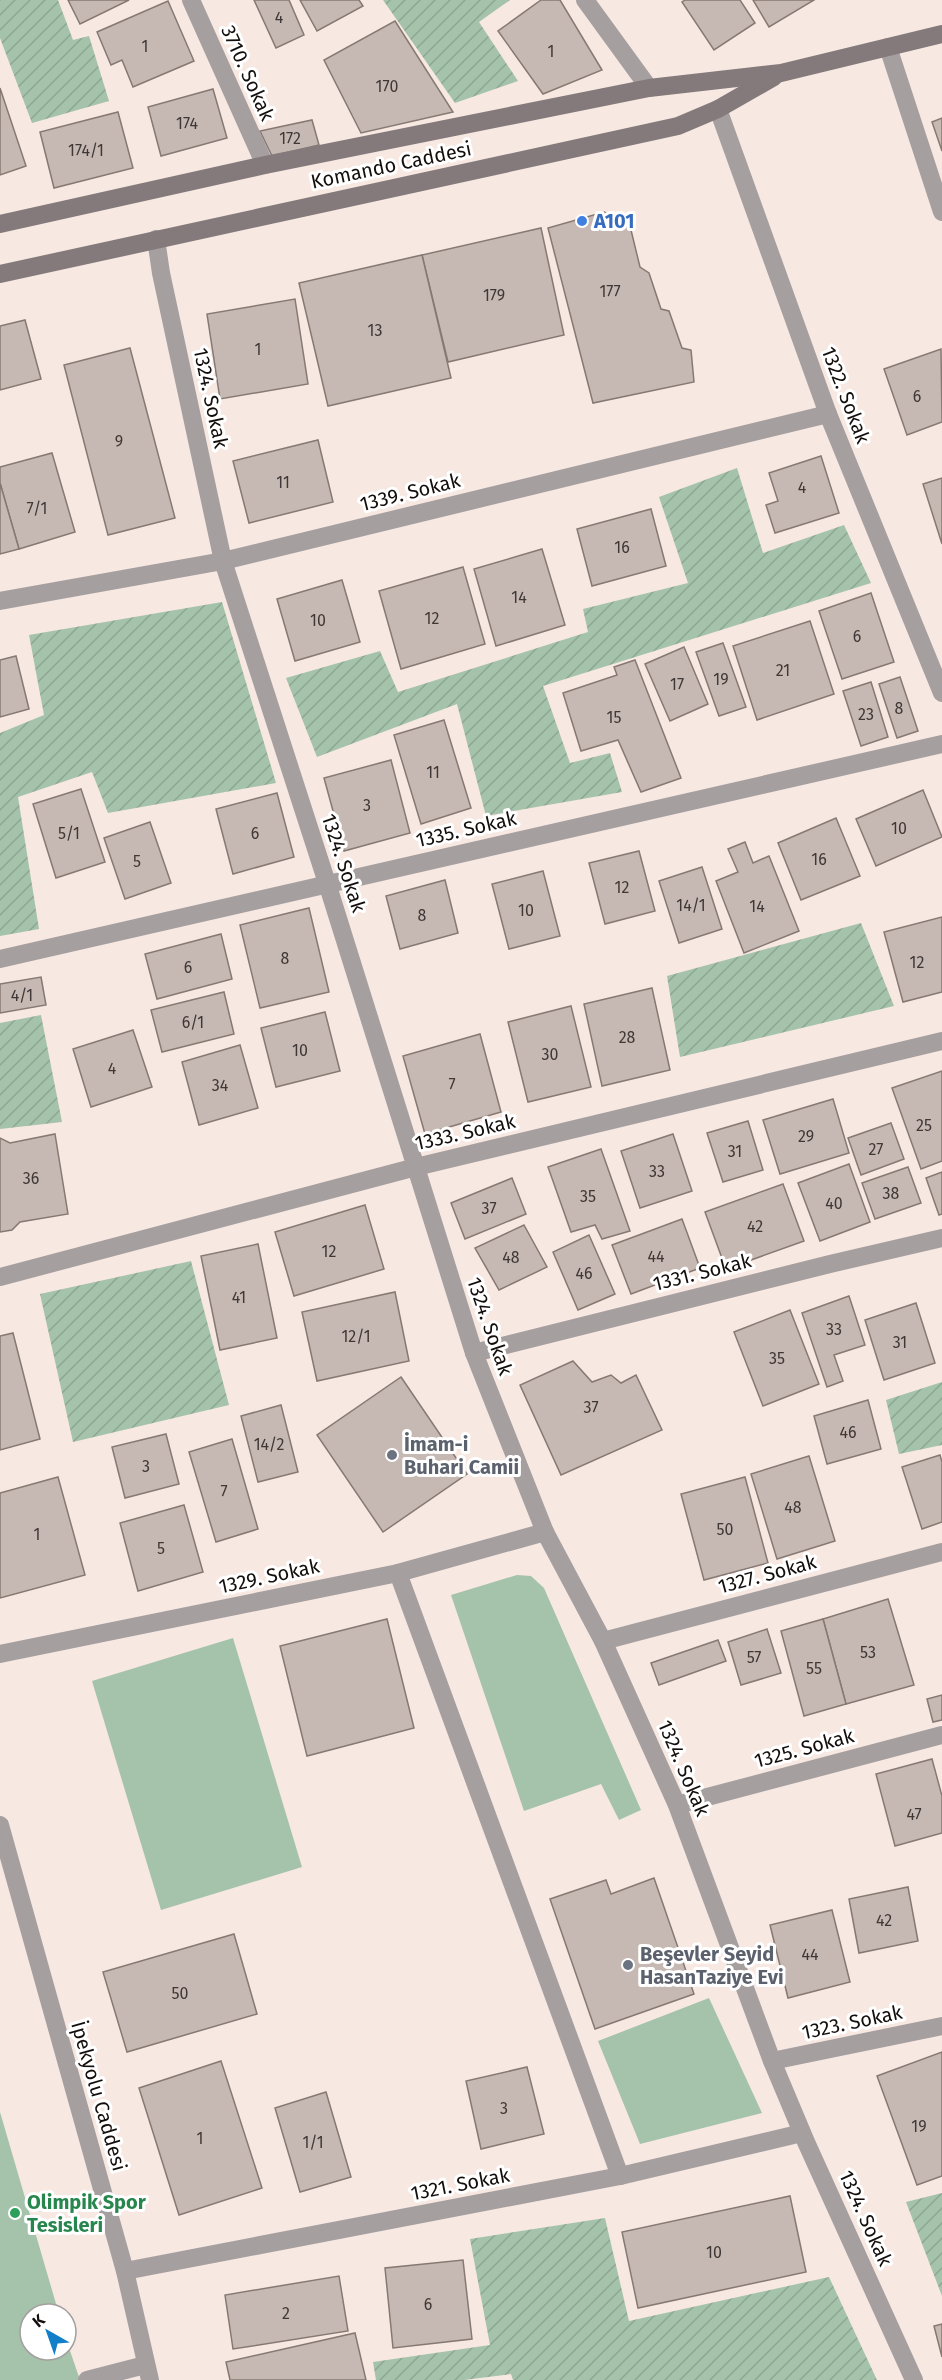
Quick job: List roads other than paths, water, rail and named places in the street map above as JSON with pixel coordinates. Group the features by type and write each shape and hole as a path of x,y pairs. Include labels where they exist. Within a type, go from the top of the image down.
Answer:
{"main road":[{"name":"Komando Caddesi","path":"0,224 265,165 649,88 782,73 942,34"},
{"name":"Komando Caddesi","path":"0,274 678,126 718,109 782,73"}],"street":[{"name":"3710. Sokak","path":"190,0 265,165"},
{"path":"585,0 649,88"},
{"path":"888,47 942,212"},
{"name":"1322. Sokak","path":"718,109 828,414 940,683"},
{"name":"1324. Sokak","path":"156,239 223,561 327,883 474,1353 545,1532 603,1641 677,1805 772,2061 802,2133 914,2380"},
{"name":"1339. Sokak","path":"0,601 223,561 828,414"},
{"name":"1335. Sokak","path":"0,959 942,744"},
{"name":"1333. Sokak","path":"0,1277 416,1167 942,1041"},
{"name":"1331. Sokak","path":"474,1353 830,1263 942,1238"},
{"name":"1329. Sokak","path":"0,1654 398,1573 545,1532"},
{"name":"1327. Sokak","path":"603,1641 942,1552"},
{"path":"398,1573 620,2176"},
{"name":"1325. Sokak","path":"677,1805 942,1736"},
{"name":"İpekyolu Caddesi","path":"0,1827 125,2271 148,2373"},
{"name":"1323. Sokak","path":"772,2061 942,2026"},
{"name":"1321. Sokak","path":"125,2271 620,2176 802,2133"},
{"path":"87,2380 148,2373"}],"place":[{"name":"A101","path":"582,221"},
{"name":"İmam-i Buhari Camii","path":"392,1455"},
{"name":"Beşevler Seyid HasanTaziye Evi","path":"628,1965"},
{"name":"Olimpik Spor Tesisleri","path":"15,2213"}]}
